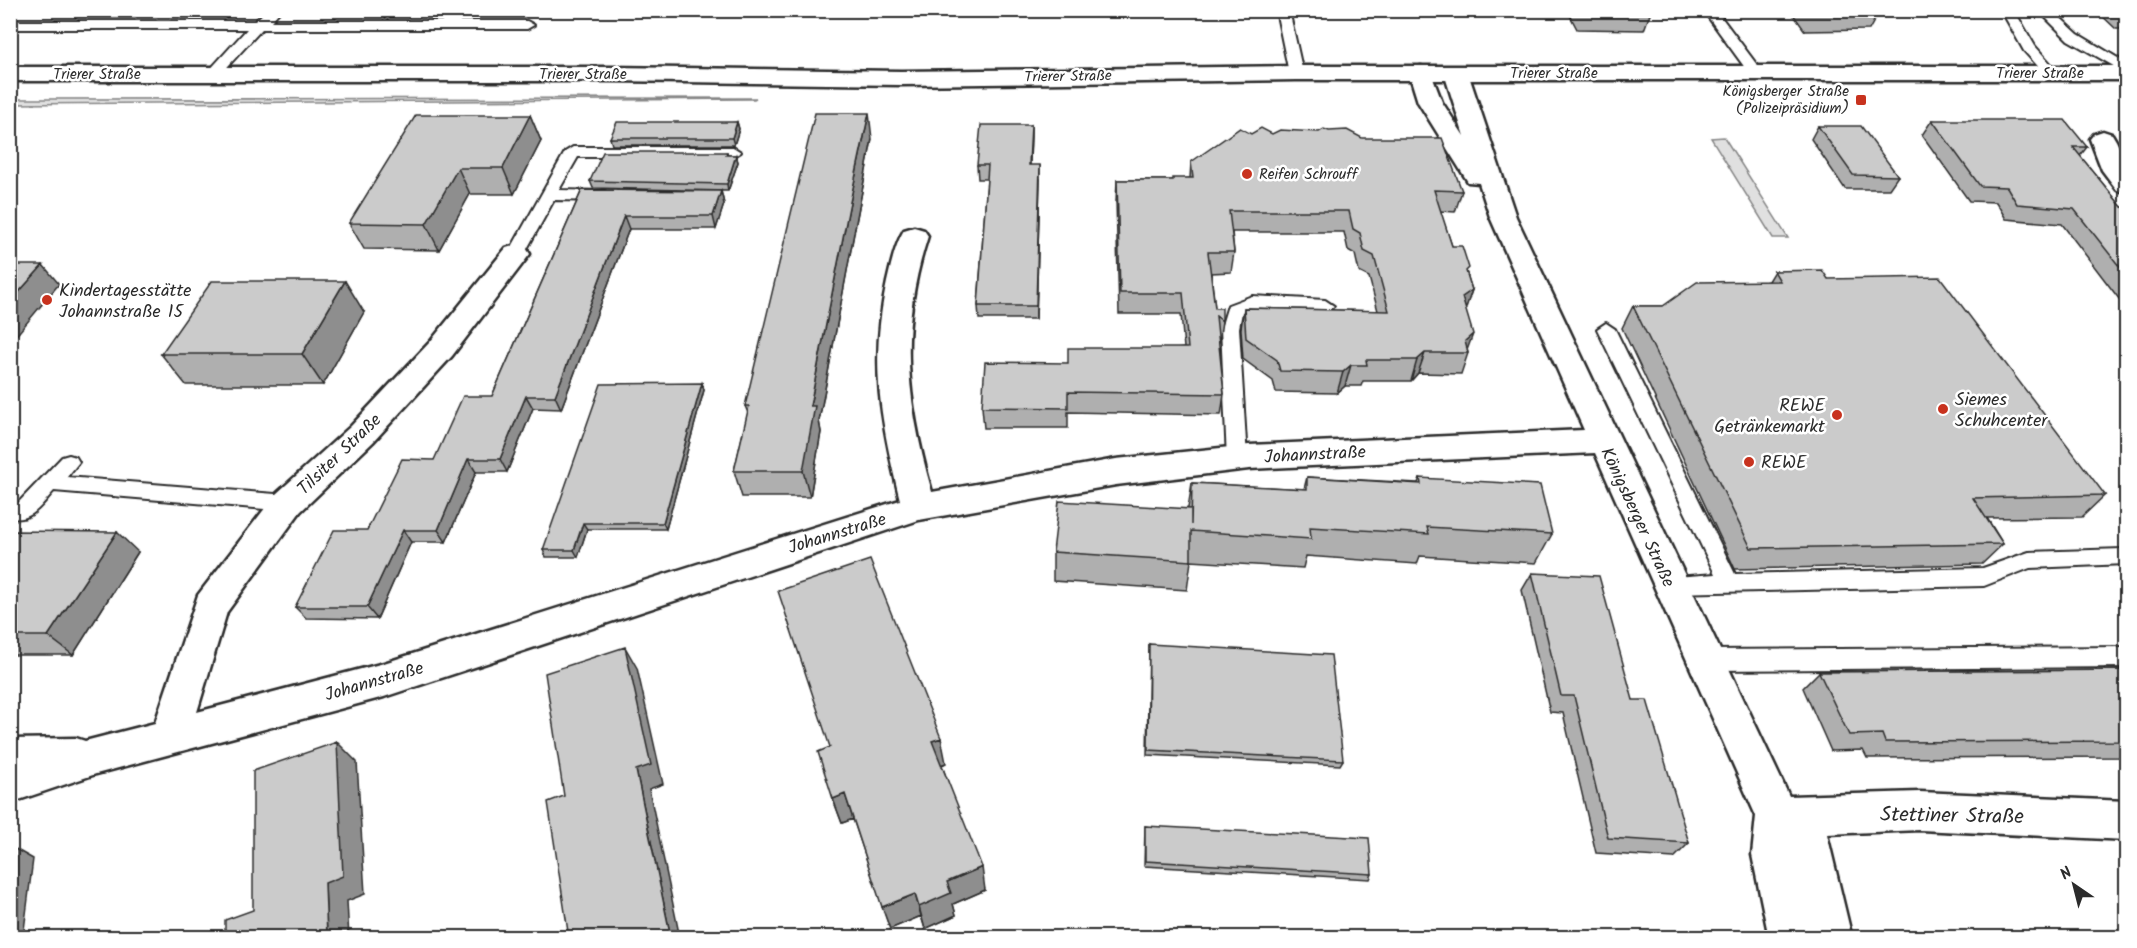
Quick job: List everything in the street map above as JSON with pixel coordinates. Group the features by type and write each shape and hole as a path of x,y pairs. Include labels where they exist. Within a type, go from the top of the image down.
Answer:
{"street":[{"name":"Trierer Straße","path":"10,74 611,74 912,78 1296,73 2127,71"},
{"name":"Königsberger Straße","path":"1421,73 1430,102 1503,217"},
{"name":"Königsberger Straße","path":"1456,73 1503,217 1669,584 1777,816 1811,844 1830,938"},
{"path":"2103,139 2115,170 2127,184"},
{"path":"914,236 901,271 894,331 894,396 919,507"},
{"name":"Tilsiter Straße","path":"170,736 211,606 288,503 362,434 433,358 516,254"},
{"name":"Johannstraße","path":"10,784 96,756 384,680 919,507 1116,472 1237,459 1604,441"},
{"name":"Johannstraße","path":"10,757 96,756"},
{"name":"Stettiner Straße","path":"1777,816 1920,811 2127,821"},
{"path":"1777,816 1773,855 1791,938"}],"lane":[{"path":"213,74 275,10"},
{"path":"1282,10 1296,73"},
{"path":"1709,10 1756,73"},
{"path":"2007,10 2029,48 2051,72"},
{"path":"2044,10 2073,37 2127,71"},
{"path":"10,25 527,25"},
{"name":"Tilsiter Straße","path":"516,254 573,152 733,152"},
{"path":"551,195 620,196"},
{"path":"1237,459 1230,328 1234,309 1252,302 1325,306"},
{"path":"1606,328 1729,582"},
{"path":"10,510 22,512 69,462"},
{"path":"49,483 288,503"},
{"path":"1669,584 1984,577 2029,560 2123,556"},
{"path":"1704,660 2127,657"}],"shaded area":[{"path":"756,98 754,99 10,104 11,99"},
{"path":"1724,137 1788,238 1773,238 1711,138"}],"building":[{"path":"1584,10 1650,10 1651,11"},
{"path":"1813,10 1878,10 1879,12 1815,12"},
{"path":"815,113 869,113 810,406 815,406 803,471 734,471 749,406 745,406"},
{"path":"416,115 530,115 503,168 458,168 426,224 349,223"},
{"path":"1932,120 2065,120 2087,147 2073,147 2122,207 2127,208 2127,276 2074,209 2017,204 2007,187 1980,186"},
{"path":"617,122 737,122 732,138 610,138"},
{"path":"981,125 1031,125 1029,165 1040,165 1036,306 978,306 988,165 977,165"},
{"path":"1818,126 1861,126 1898,176 1853,175"},
{"path":"1240,128 1251,134 1261,128 1272,134 1280,130 1319,132 1324,129 1347,130 1362,138 1442,138 1462,191 1434,190 1452,246 1462,246 1469,268 1466,271 1472,290 1462,297 1473,334 1465,341 1468,353 1425,353 1417,360 1366,360 1367,365 1351,365 1343,372 1280,371 1277,360 1246,338 1244,308 1389,311 1374,256 1364,251 1360,233 1353,229 1349,211 1229,211 1234,252 1208,252 1215,308 1222,308 1222,321 1216,316 1224,394 1068,392 1068,408 982,407 985,362 1068,363 1068,348 1188,348 1183,293 1120,293 1117,180 1193,178 1191,162"},
{"path":"603,152 727,152 726,155 736,155 727,184 590,181"},
{"path":"582,190 721,191 713,216 624,216 555,396 526,396 500,459 468,459 438,530 403,530 367,607 295,607 334,530 367,530 402,459 434,460 463,396 492,396"},
{"path":"10,265 43,265 10,302"},
{"path":"1822,270 1828,279 1940,277 2105,495 1973,498 2003,544 1751,548 1633,306 1663,306 1697,282 1780,281 1774,271"},
{"path":"212,281 345,281 302,354 161,354"},
{"path":"702,383 663,523 583,523 574,550 543,550 601,384"},
{"path":"1307,477 1421,484 1420,478 1540,485 1552,534 1427,527 1429,534 1310,527 1311,539 1191,531 1191,561 1053,552 1059,501 1191,509 1191,525 1192,483 1307,489"},
{"path":"10,531 117,532 48,636 10,636"},
{"path":"870,560 941,738 932,741 982,867 947,882 951,893 919,907 915,894 882,907 845,794 833,799 818,752 830,747 778,591"},
{"path":"1532,573 1599,576 1633,700 1647,700 1689,843 1608,838 1574,696 1561,696"},
{"path":"1149,644 1331,655 1343,760 1148,750"},
{"path":"625,647 651,765 636,770 671,938 569,938 548,802 564,796 545,673"},
{"path":"2127,670 2127,741 1885,742 1882,734 1849,735 1819,672"},
{"path":"337,742 343,876 325,883 327,938 225,938 225,920 253,910 253,771"},
{"path":"1145,826 1369,838 1372,874 1145,861"}],"place":[{"name":"Königsberger Straße (Polizeipräsidium)","path":"1861,100"},
{"name":"Reifen Schrouff","path":"1247,174"},
{"name":"Kindertagesstätte Johannstraße 15","path":"47,300"},
{"name":"Siemes Schuhcenter","path":"1943,409"},
{"name":"REWE Getränkemarkt","path":"1837,415"},
{"name":"REWE","path":"1749,462"}]}
